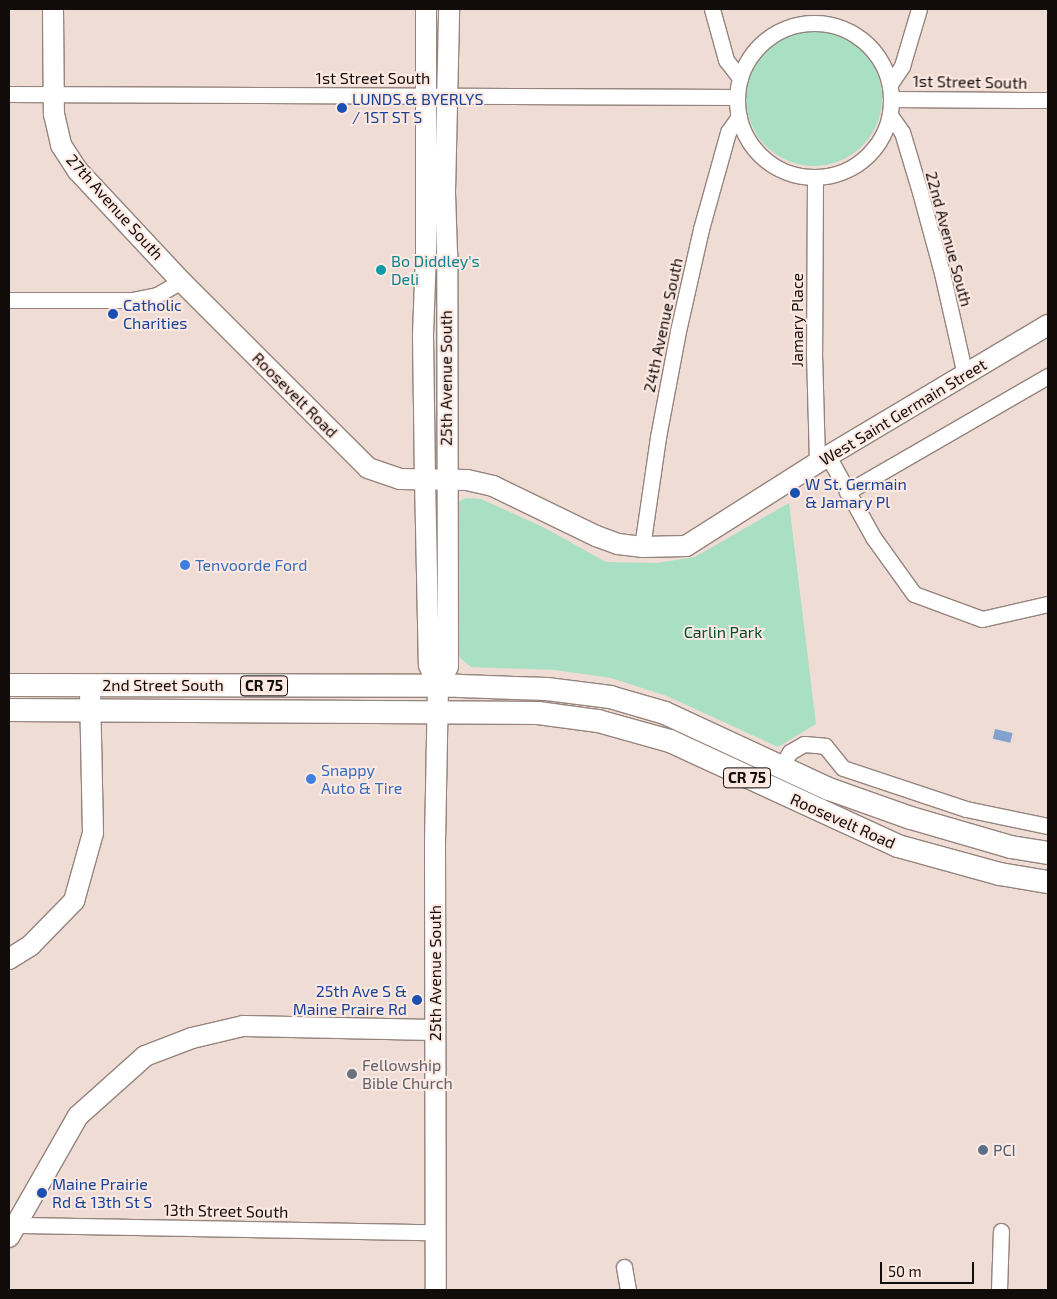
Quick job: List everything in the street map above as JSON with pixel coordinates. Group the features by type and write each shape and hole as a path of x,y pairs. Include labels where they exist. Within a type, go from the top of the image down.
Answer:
{"main road":[{"name":"2nd Street South","path":"9,685 438,686"},
{"name":"Roosevelt Road","path":"438,686 546,689 610,697 665,713 815,784 911,818 1011,847 1048,854"},
{"name":"2nd Street South","path":"9,710 438,713"},
{"name":"Roosevelt Road","path":"438,713 538,713 598,721 670,742 898,846 1000,874 1048,882"}],"street":[{"name":"27th Avenue South","path":"53,9 53,94 58,132 68,157 78,171 181,281"},
{"name":"25th Avenue South","path":"426,9 437,96 445,192 447,263 446,479 448,666 438,686"},
{"name":"25th Avenue South","path":"436,1290 435,843 438,686 429,665 423,336 426,253 437,96 448,9"},
{"path":"712,9 726,60 740,78"},
{"path":"891,91 880,60 863,41 815,16 768,38 751,56 740,78 737,97 738,116 748,141 766,160 789,173 815,178 840,173 863,160 881,140 890,115 891,91 902,66 919,9"},
{"name":"1st Street South","path":"891,91 1048,100"},
{"name":"1st Street South","path":"9,94 737,97"},
{"name":"22nd Avenue South","path":"890,115 902,132 920,192 942,273 965,375"},
{"name":"24th Avenue South","path":"642,547 658,437 678,331 701,229 728,132 738,116"},
{"name":"Jamary Place","path":"815,178 814,353 822,460 847,492 873,537 914,594 982,619 1048,604"},
{"path":"9,300 128,301 157,295 181,281"},
{"name":"Roosevelt Road","path":"181,281 368,468 400,479 425,479"},
{"name":"West Saint Germain Street","path":"425,479 466,480 493,486 596,536 618,544 642,547 686,546 822,460 1048,325"},
{"path":"847,492 1048,376"},
{"path":"9,959 31,945 74,901 93,833 90,685"},
{"path":"780,768 790,752 804,744 825,746 843,768 966,809 1048,826"},
{"path":"12,1231 78,1116 145,1056 192,1038 243,1026 435,1030"},
{"path":"999,1290 1001,1230"},
{"name":"13th Street South","path":"12,1231 436,1232"},
{"path":"624,1267 628,1290"}],"green space":[{"path":"814,30 840,35 862,50 877,72 882,98 877,124 862,146 840,161 814,166 788,161 766,146 751,124 746,98 751,72 766,50 788,35"},
{"name":"Carlin Park","path":"466,498 481,499 543,527 606,562 657,563 695,557 789,503 816,724 778,747 667,696 611,678 555,670 471,667 460,658 457,647 456,507 460,501"}],"water":[{"path":"995,729 1013,733 1010,743 993,739"}],"place":[{"name":"LUNDS & BYERLYS / 1ST ST S","path":"342,108"},
{"name":"Bo Diddley's Deli","path":"381,270"},
{"name":"Catholic Charities","path":"113,314"},
{"name":"W St. Germain & Jamary Pl","path":"795,493"},
{"name":"Tenvoorde Ford","path":"185,565"},
{"name":"Snappy Auto & Tire","path":"311,779"},
{"name":"25th Ave S & Maine Praire Rd","path":"417,1000"},
{"name":"Fellowship Bible Church","path":"352,1074"},
{"name":"PCI","path":"983,1150"},
{"name":"Maine Prairie Rd & 13th St S","path":"42,1193"}]}
